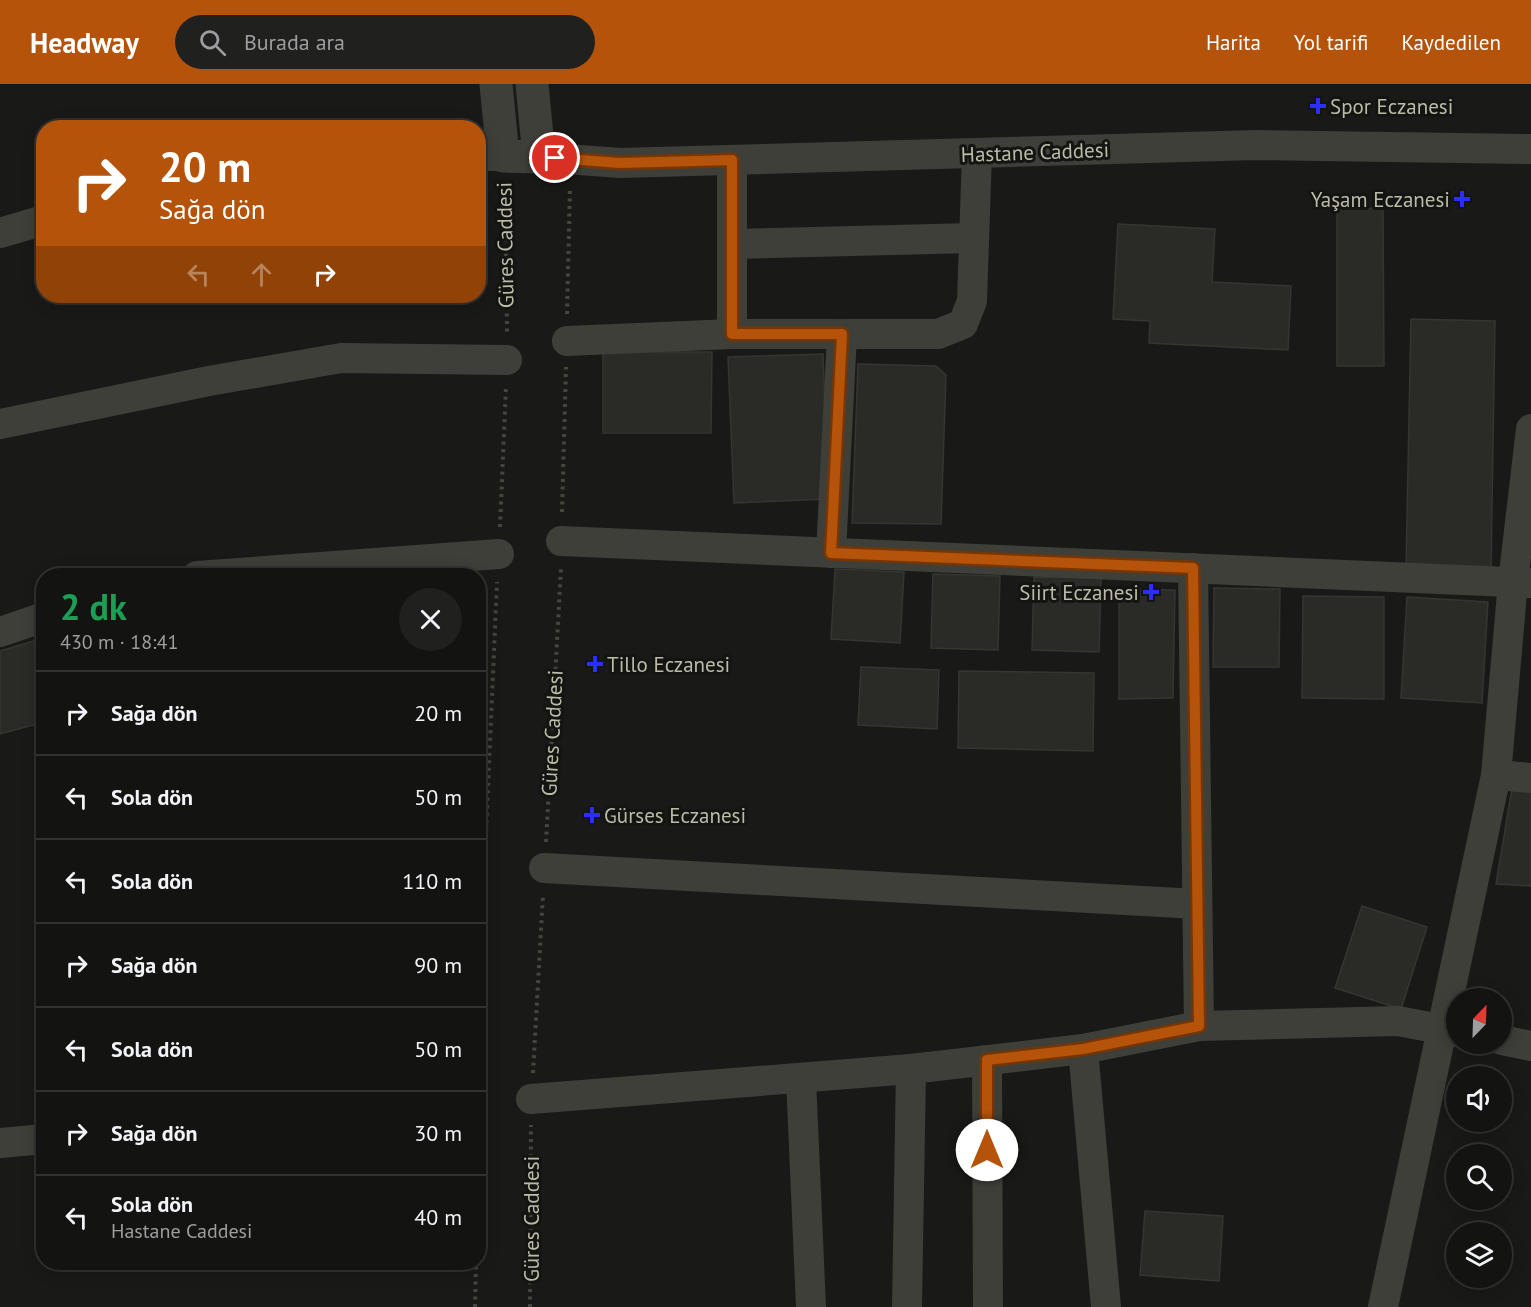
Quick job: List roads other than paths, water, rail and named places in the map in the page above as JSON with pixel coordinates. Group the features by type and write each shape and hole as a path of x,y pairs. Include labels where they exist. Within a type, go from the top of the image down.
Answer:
{"street":[{"name":"Güres Caddesi","path":"491,156 496,84"},
{"path":"491,156 539,157 532,84"},
{"name":"Hastane Caddesi","path":"539,157 620,163 1256,145 1531,148"},
{"path":"567,341 732,334 938,334 963,324 972,301 977,153"},
{"path":"732,160 732,334"},
{"path":"0,233 36,222"},
{"path":"732,244 973,238"},
{"path":"831,553 842,334"},
{"path":"0,424 208,381 341,358 507,360"},
{"path":"1457,988 1496,775 1522,582 1531,429"},
{"path":"561,541 1522,582"},
{"path":"307,568 499,554"},
{"path":"1193,568 1199,1026"},
{"path":"0,632 36,620"},
{"path":"1496,775 1531,778"},
{"path":"544,868 1197,904"},
{"path":"531,1100 911,1070 1083,1049 1199,1026 1398,1021 1446,1029"},
{"path":"1512,1042 1531,1046"},
{"path":"1383,1307 1446,1043"},
{"path":"1083,1049 1107,1307"},
{"path":"987,1060 987,1307"},
{"path":"907,1307 911,1070"},
{"path":"801,1079 811,1307"},
{"path":"0,1143 36,1140"}],"place":[{"name":"Spor Eczanesi","path":"1318,106"},
{"name":"Yaşam Eczanesi","path":"1462,199"},
{"name":"Siirt Eczanesi","path":"1151,592"},
{"name":"Tillo Eczanesi","path":"595,664"},
{"name":"Gürses Eczanesi","path":"592,815"}]}
